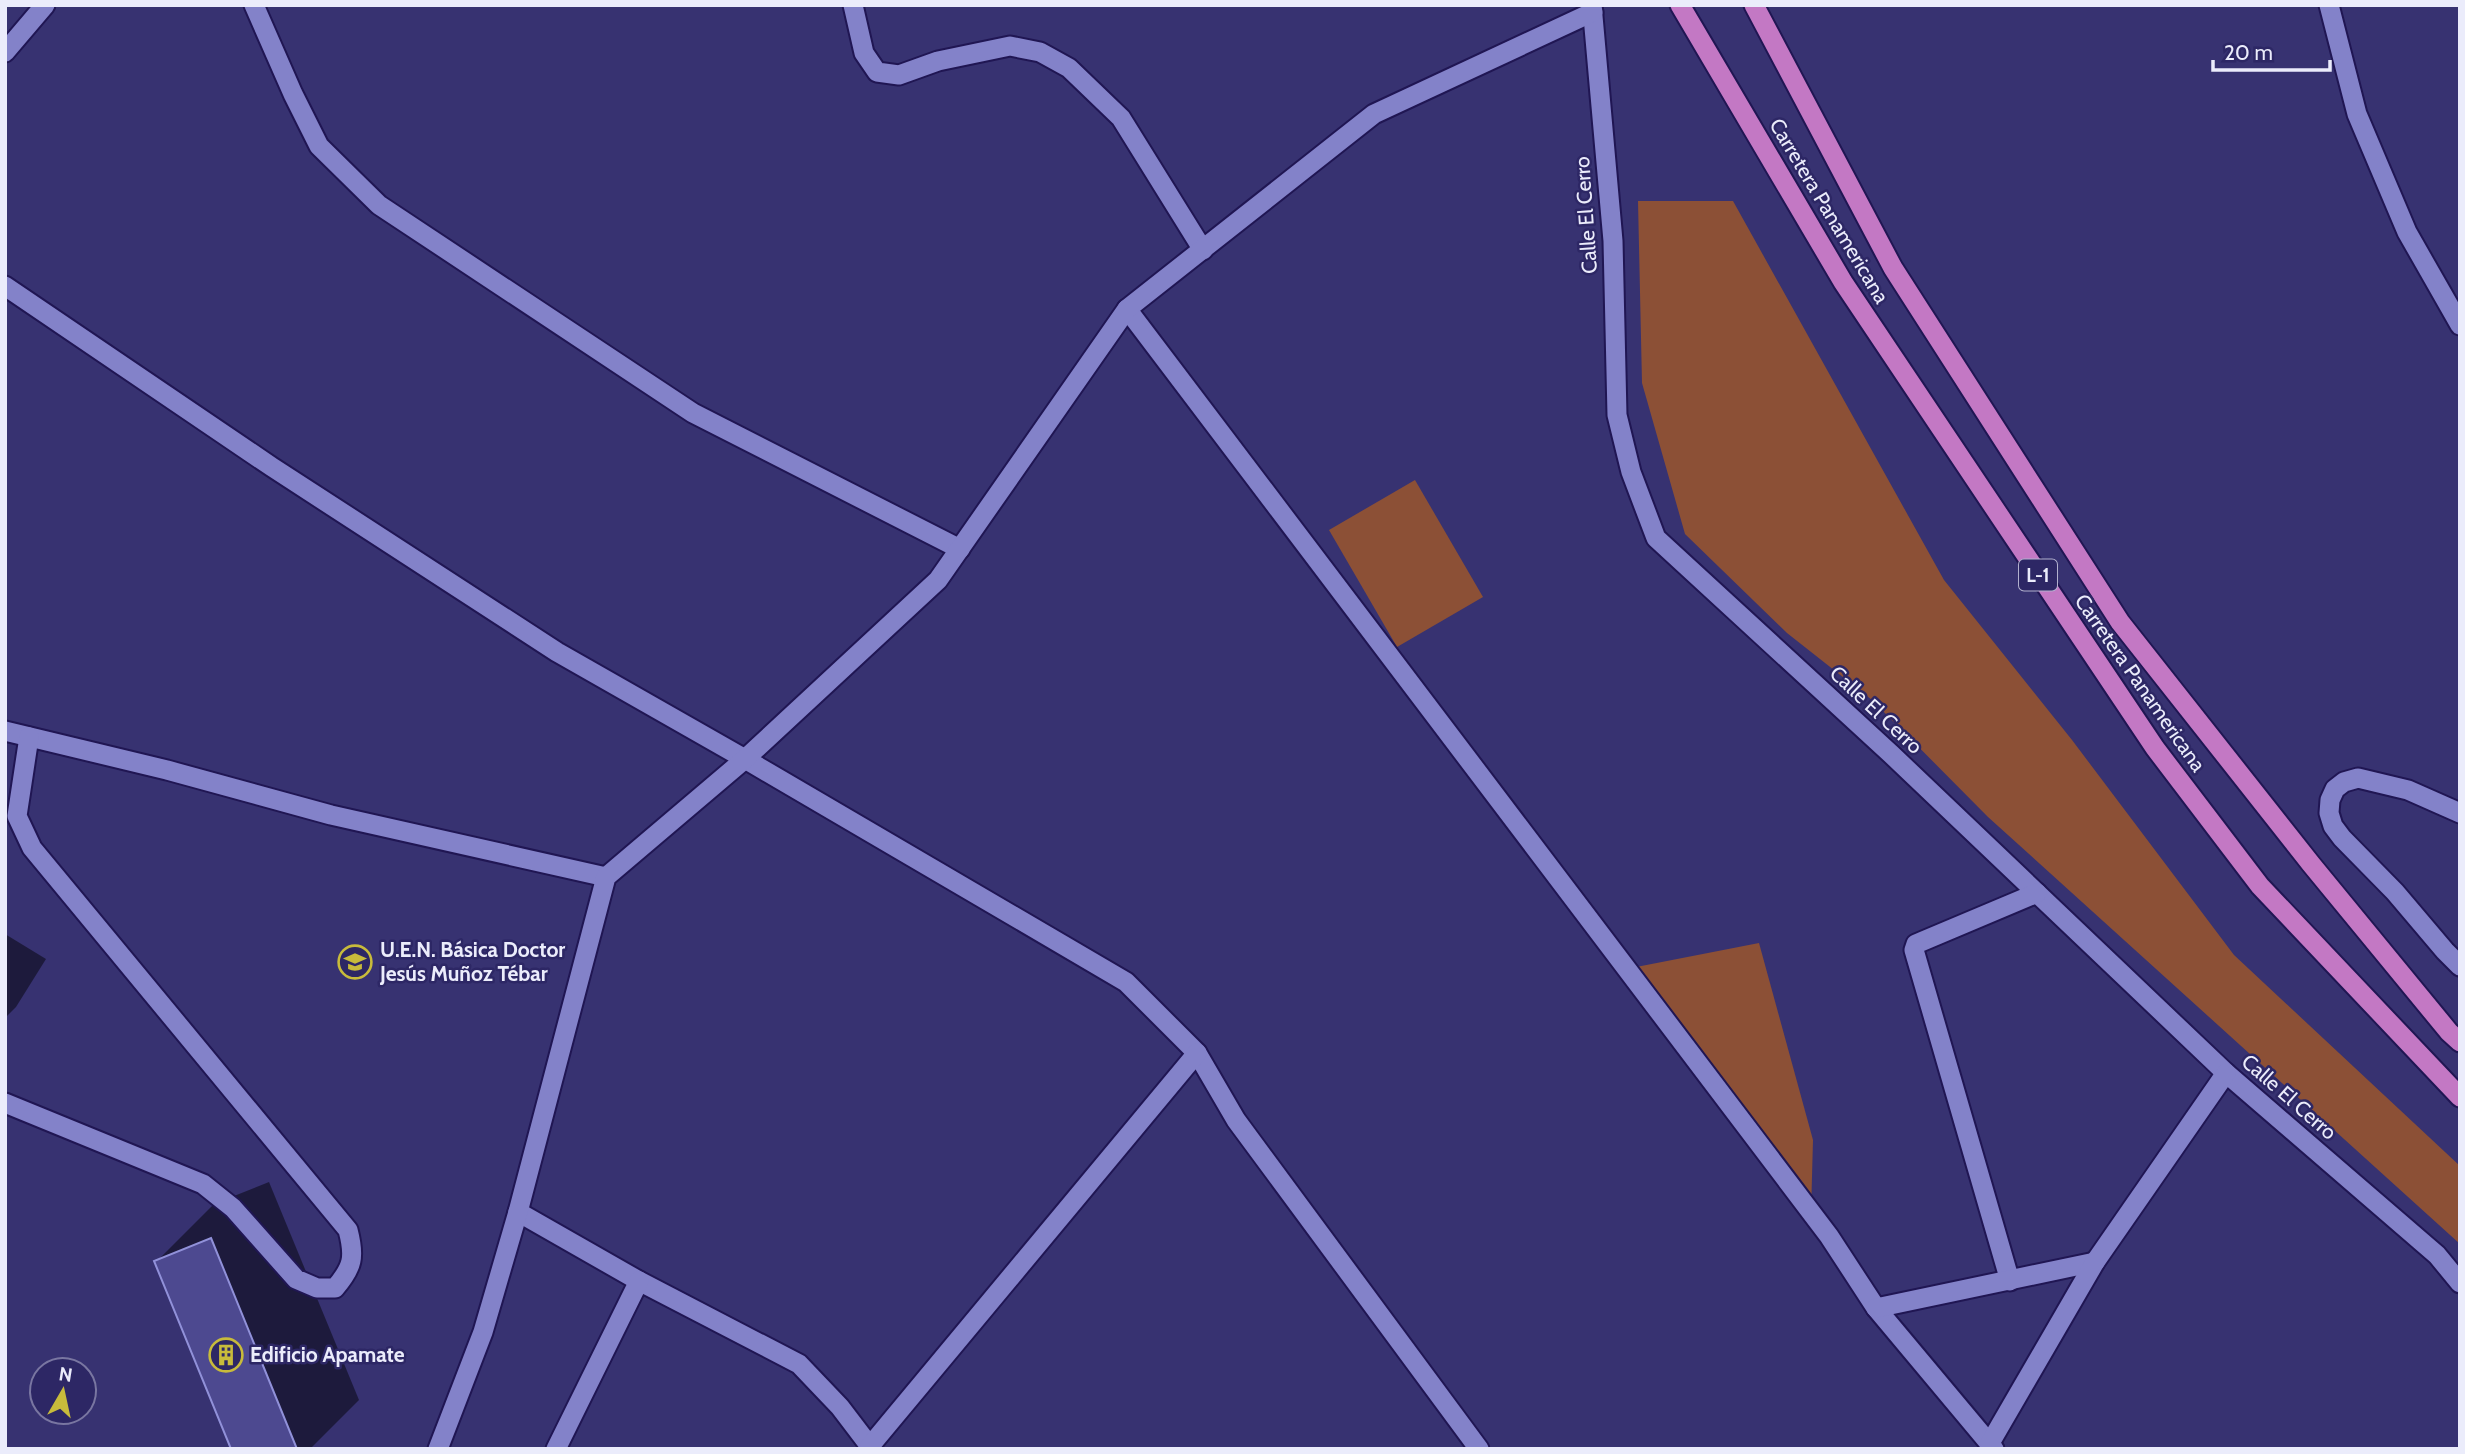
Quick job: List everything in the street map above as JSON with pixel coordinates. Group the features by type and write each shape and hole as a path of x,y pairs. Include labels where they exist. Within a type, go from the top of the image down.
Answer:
{"main road":[{"name":"Carretera Panamericana","path":"1680,5 1843,282 2155,748 2260,886 2460,1097"},
{"name":"Carretera Panamericana","path":"1754,5 1893,268 2120,622 2311,864 2460,1042"}],"street":[{"path":"5,52 45,5"},
{"path":"254,5 319,146 379,205 693,413 960,549"},
{"path":"853,5 864,53 877,72 899,75 938,61 1010,46 1040,52 1069,68 1121,118 1203,250"},
{"path":"2329,5 2357,114 2407,232 2460,325"},
{"path":"438,1449 483,1332 518,1212 606,877 745,758 937,580 1127,309 1374,114 1592,8"},
{"name":"Calle El Cerro","path":"1592,8 1613,241 1617,415 1631,472 1656,538 1891,754 2226,1073 2437,1255 2460,1283"},
{"path":"5,286 272,467 557,652 745,758 1126,982 1197,1053 1236,1120 1479,1449"},
{"path":"1127,309 1829,1236 1876,1308 1992,1446 2095,1262 2226,1073"},
{"path":"5,731 167,770 331,815 606,877"},
{"path":"5,1103 203,1184 233,1208 296,1279 317,1288 335,1288 349,1272 352,1246 348,1230 32,848 17,816 29,737"},
{"path":"2460,813 2408,790 2358,779 2344,782 2335,789 2330,800 2329,813 2333,826 2342,838 2395,892 2460,966"},
{"path":"2010,1281 1914,950 1916,944 1923,940 2037,892"},
{"path":"518,1212 639,1281 799,1364 840,1407 871,1448 1197,1053"},
{"path":"1876,1308 2095,1262"},
{"path":"556,1449 639,1281"}],"shaded area":[{"path":"1638,201 1733,201 1944,580 2072,740 2234,955 2460,1166 2460,1244 1988,817 1872,700 1787,633 1685,534 1642,383"},
{"path":"1415,480 1483,597 1397,647 1329,530"},
{"path":"1759,943 1813,1140 1811,1213 1626,969"}],"building":[{"name":"Edificio Apamate","path":"211,1238 297,1449 231,1449 154,1261"}],"place":[{"name":"U.E.N. Básica Doctor Jesús Muñoz Tébar","path":"355,962"},
{"name":"Edificio Apamate","path":"226,1355"}]}
